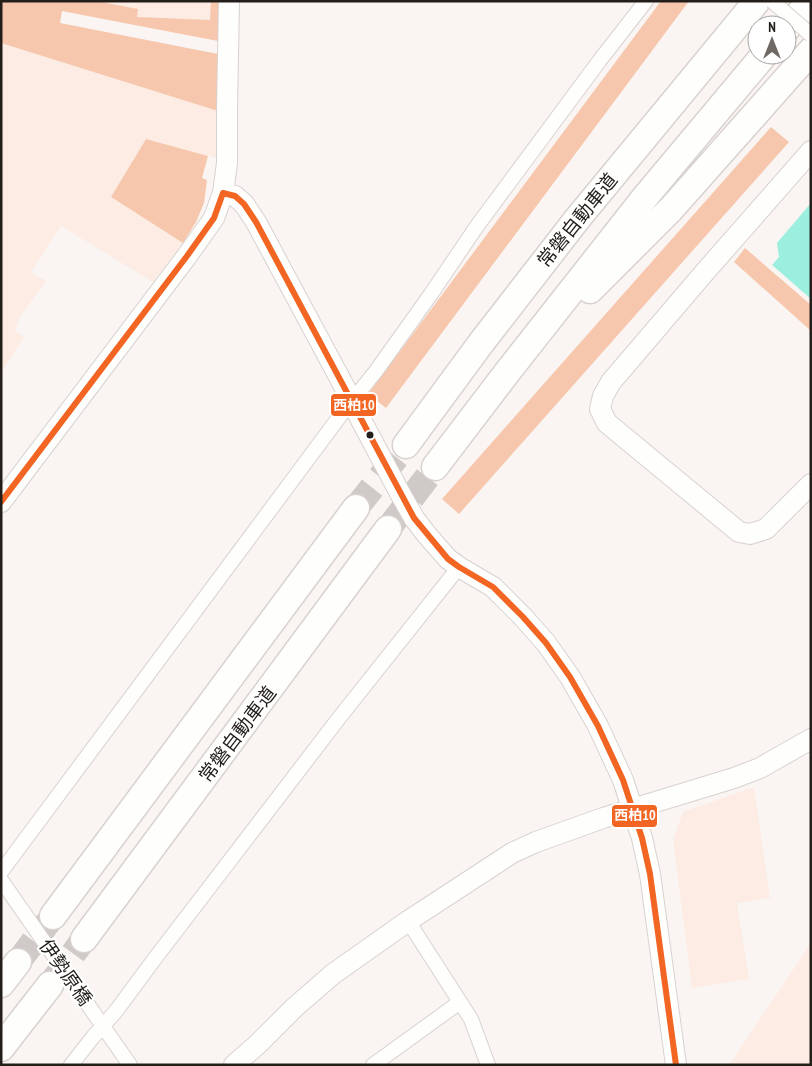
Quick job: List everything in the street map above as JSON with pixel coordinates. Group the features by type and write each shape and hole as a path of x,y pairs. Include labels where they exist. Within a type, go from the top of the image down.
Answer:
{"highway":[{"path":"578,218 733,1"},
{"name":"常磐自動車道","path":"406,445 481,343 578,218 757,1"},
{"path":"797,16 810,1"},
{"path":"509,370 671,209 811,51"},
{"name":"常磐自動車道","path":"435,467 646,196 756,65"},
{"name":"常磐自動車道","path":"53,916 356,508"},
{"name":"常磐自動車道","path":"84,939 388,529"},
{"path":"1,984 18,962"},
{"path":"1,1048 50,985"}],"street":[{"path":"1,502 188,256 214,218 222,193 227,162 229,1"},
{"path":"1,872 376,371 477,226 646,1"},
{"path":"772,1 811,35"},
{"path":"811,150 611,382 603,396 600,409 607,423 739,532 750,534 766,528 811,484"},
{"path":"222,193 235,196 244,204 256,222 414,518 448,559 493,587 540,636 561,663 598,726 623,780 642,838 650,874 676,1065"},
{"path":"71,1065 116,1011 339,718 459,567"},
{"path":"234,1065 333,974 408,921 512,854 536,842 760,768 811,739"},
{"name":"伊勢原橋","path":"1,880 130,1065"},
{"path":"408,921 471,1019 488,1065"},
{"path":"373,1065 460,1002"}],"shaded area":[{"path":"1,1 96,1 138,9 137,17 210,20 211,1 219,1 218,41 62,11 60,23 218,54 218,111 1,43"},
{"path":"63,1 219,1 218,41 61,11"},
{"path":"661,1 689,1 386,408 368,394"},
{"path":"1,43 218,111 217,158 146,139 111,197 183,243 153,282 61,226 31,272 46,281 20,317 15,331 24,337 1,373"},
{"path":"771,127 789,142 459,514 442,499"},
{"path":"146,139 208,156 202,178 207,180 204,203 196,222 183,243 111,197"},
{"path":"811,203 811,299 772,265 779,257 777,243"},
{"path":"745,248 811,305 811,331 734,262"},
{"path":"754,787 770,898 737,903 749,979 692,988 673,840 683,812"},
{"path":"811,943 811,1065 729,1065"}],"tunnel":[{"path":"356,508 406,445"},
{"path":"388,529 435,467"},
{"path":"18,962 53,916"},
{"path":"50,985 84,939"}],"transit line":[{"name":"西柏10","path":"223,193 235,196 244,204 256,222 414,518 448,559 493,587 523,617 546,643 570,677 598,726 623,780 642,838 650,874 676,1065"},
{"name":"西柏10","path":"1,502 187,256 214,218 223,193"}]}
